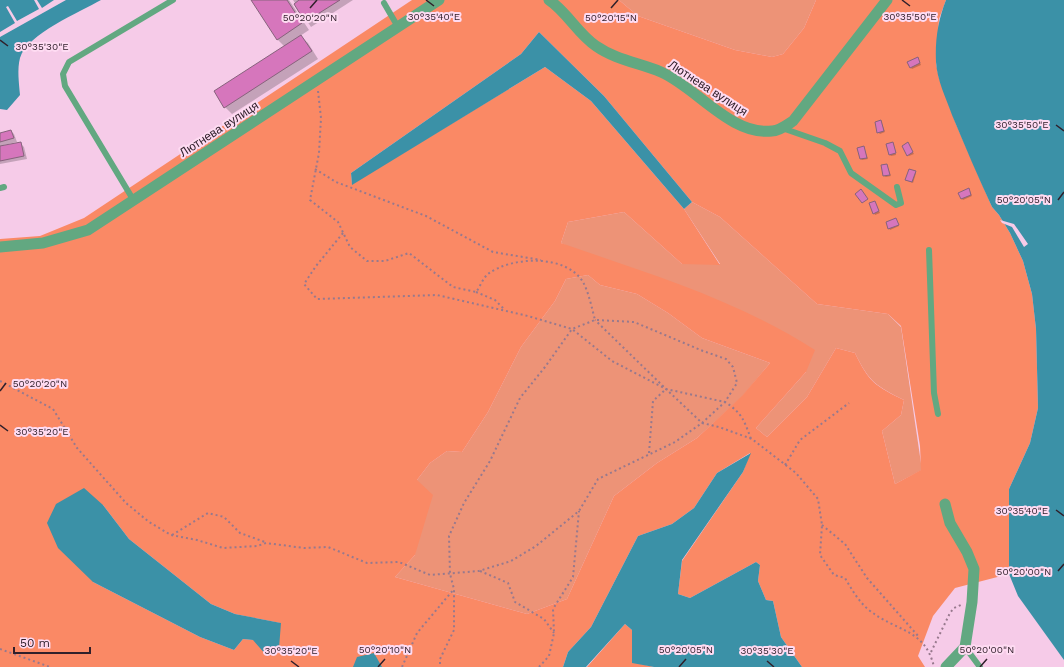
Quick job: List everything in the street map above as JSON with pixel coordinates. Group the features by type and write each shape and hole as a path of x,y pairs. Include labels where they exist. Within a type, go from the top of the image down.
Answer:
{"street":[{"name":"Лютнева вулиця","path":"0,247 43,243 88,230 439,0"},
{"name":"Лютнева вулиця","path":"548,0 586,38 611,55 662,72 694,92 730,120 746,127 772,131 782,128"},
{"path":"782,128 794,121 887,0"},
{"path":"945,504 950,523 967,552 974,569 972,602 965,647 946,667"}],"lane":[{"path":"134,201 65,86 63,74 69,62 172,0"},
{"path":"384,3 398,27"},
{"path":"782,128 825,143 840,151 851,173 896,205 901,203 897,188"},
{"path":"929,250 934,393 938,414"},
{"path":"965,647 980,667"}],"path":[{"path":"318,80 321,118 319,153 310,200 338,222 350,247 367,261 385,261 409,253 454,287 476,292 495,300 506,311"},
{"path":"315,169 336,182 426,216 493,252 548,261 572,271 583,283 595,320 702,423 719,427 752,440 796,473 818,499 822,524 820,555 834,575 845,578 858,598 869,610 920,639"},
{"path":"344,233 316,266 304,284 317,299 437,295 506,311 572,329 612,361 666,389 725,402 738,410 752,440"},
{"path":"476,292 488,275 508,264 524,261 548,261"},
{"path":"171,535 208,513 224,517 240,533 266,543 304,548 328,548 367,563 399,562 430,575 450,574 479,571 511,561 536,546 579,511 598,479 649,453 664,449 702,423 725,402 737,383 733,367 726,359 634,322 595,320 572,329 545,367 520,398 490,461 464,503 449,536 450,574 454,589 454,630 440,659 440,667"},
{"path":"0,381 53,409 77,448 126,503 149,522 171,535 197,540 223,548 257,546 266,543"},
{"path":"649,453 653,401 666,389"},
{"path":"785,465 800,440 849,402"},
{"path":"539,667 549,656 554,633 554,609 573,577 579,511"},
{"path":"822,524 845,544 867,578 931,653 934,667"},
{"path":"479,571 508,583 515,602 544,619 554,633"},
{"path":"402,667 417,633 454,589"},
{"path":"931,653 950,613 954,608 972,602"},
{"path":"0,649 50,667"}],"shaded area":[{"path":"412,0 619,0 638,16 735,50 772,57 783,54 804,28 816,0 946,0 939,19 936,64 939,78 956,124 992,207 999,215 1010,233 1023,261 1032,294 1036,329 1038,408 1030,443 1009,489 1009,574 955,588 933,616 918,656 925,667 802,667 781,637 773,601 766,600 758,581 760,565 756,562 690,598 678,594 682,561 743,472 750,453 717,473 694,508 672,524 638,536 591,627 568,652 563,667 0,667 0,239 40,236 84,218","holes":["539,32 604,96 692,202 720,217 817,304 888,314 901,326 920,446 921,470 895,484 882,431 901,415 904,400 879,387 864,371 855,353 836,348 807,397 767,437 756,428 806,372 815,350 786,332 723,302 659,277 561,243 568,222 624,212 682,264 720,265 684,209 591,101 545,67 352,184 351,173 521,54","588,275 600,285 637,294 668,313 702,338 770,363 742,396 697,438 657,463 614,496 567,599 527,614 395,577 415,555 433,495 417,480 430,463 447,451 462,452 488,412 521,347 555,301 566,279","103,505 129,539 211,604 235,614 280,623 253,640 243,639 234,650 200,637 93,582"]},
{"path":"619,0 816,0 804,28 783,54 772,57 735,50 638,16"},
{"path":"692,202 720,217 817,304 888,314 901,327 922,470 895,484 882,431 901,415 904,400 886,391 874,382 865,371 855,353 836,348 807,397 767,437 756,428 806,372 561,243 568,222 624,212 682,264 720,264 684,209"},
{"path":"588,275 600,285 637,294 668,313 702,338 770,363 742,397 697,438 657,463 614,496 567,599 527,614 395,577 415,555 417,480 430,463 447,451 462,452 488,412 521,347 555,301 566,279"},
{"path":"625,624 632,630 632,662 654,667 587,667"}],"water":[{"path":"0,0 101,0 55,24 33,40 25,49 20,58 18,76 20,95 7,110 0,109"},
{"path":"946,0 1064,0 1064,660 1018,596 1009,574 1009,489 1030,443 1038,408 1036,329 1032,294 1023,261 1010,233 999,215 992,207 952,115 938,75 936,46 939,23"},
{"path":"539,32 604,96 692,202 684,209 591,101 545,67 352,185 351,173 521,54"},
{"path":"751,453 743,472 682,560 678,594 690,598 756,562 760,565 758,581 766,600 773,601 781,637 802,667 654,667 632,663 632,630 625,624 586,667 563,667 568,652 591,627 638,536 672,524 694,508 717,473"},
{"path":"84,488 103,505 129,539 211,604 235,614 281,623 279,648 267,656 253,640 243,639 234,650 200,637 93,582 58,548 47,523 56,504"},
{"path":"374,653 382,667 353,667 357,657"}],"pier":[{"path":"34,0 37,0 42,8 54,0 66,0 0,37 0,32 15,23 6,7 8,6 17,21 39,9"},
{"path":"1000,220 1014,224 1028,244 1024,247 1012,227 1002,223"}],"building":[{"path":"251,0 287,0 302,23 277,40"},
{"path":"299,0 340,0 305,22 294,4"},
{"path":"301,35 312,51 224,108 214,91"},
{"path":"918,57 920,63 910,68 907,62"},
{"path":"881,120 884,131 877,133 875,122"},
{"path":"11,130 14,138 0,142 0,133"},
{"path":"21,142 24,156 0,161 0,146"},
{"path":"893,142 896,153 889,155 886,144"},
{"path":"908,142 913,152 907,156 902,146"},
{"path":"864,146 867,158 860,159 857,148"},
{"path":"887,164 890,175 883,176 881,165"},
{"path":"909,169 916,171 912,182 905,180"},
{"path":"969,188 971,195 961,199 958,193"},
{"path":"861,189 868,199 862,203 855,194"},
{"path":"875,201 879,211 873,214 869,203"},
{"path":"896,218 899,225 888,229 886,222"}]}
